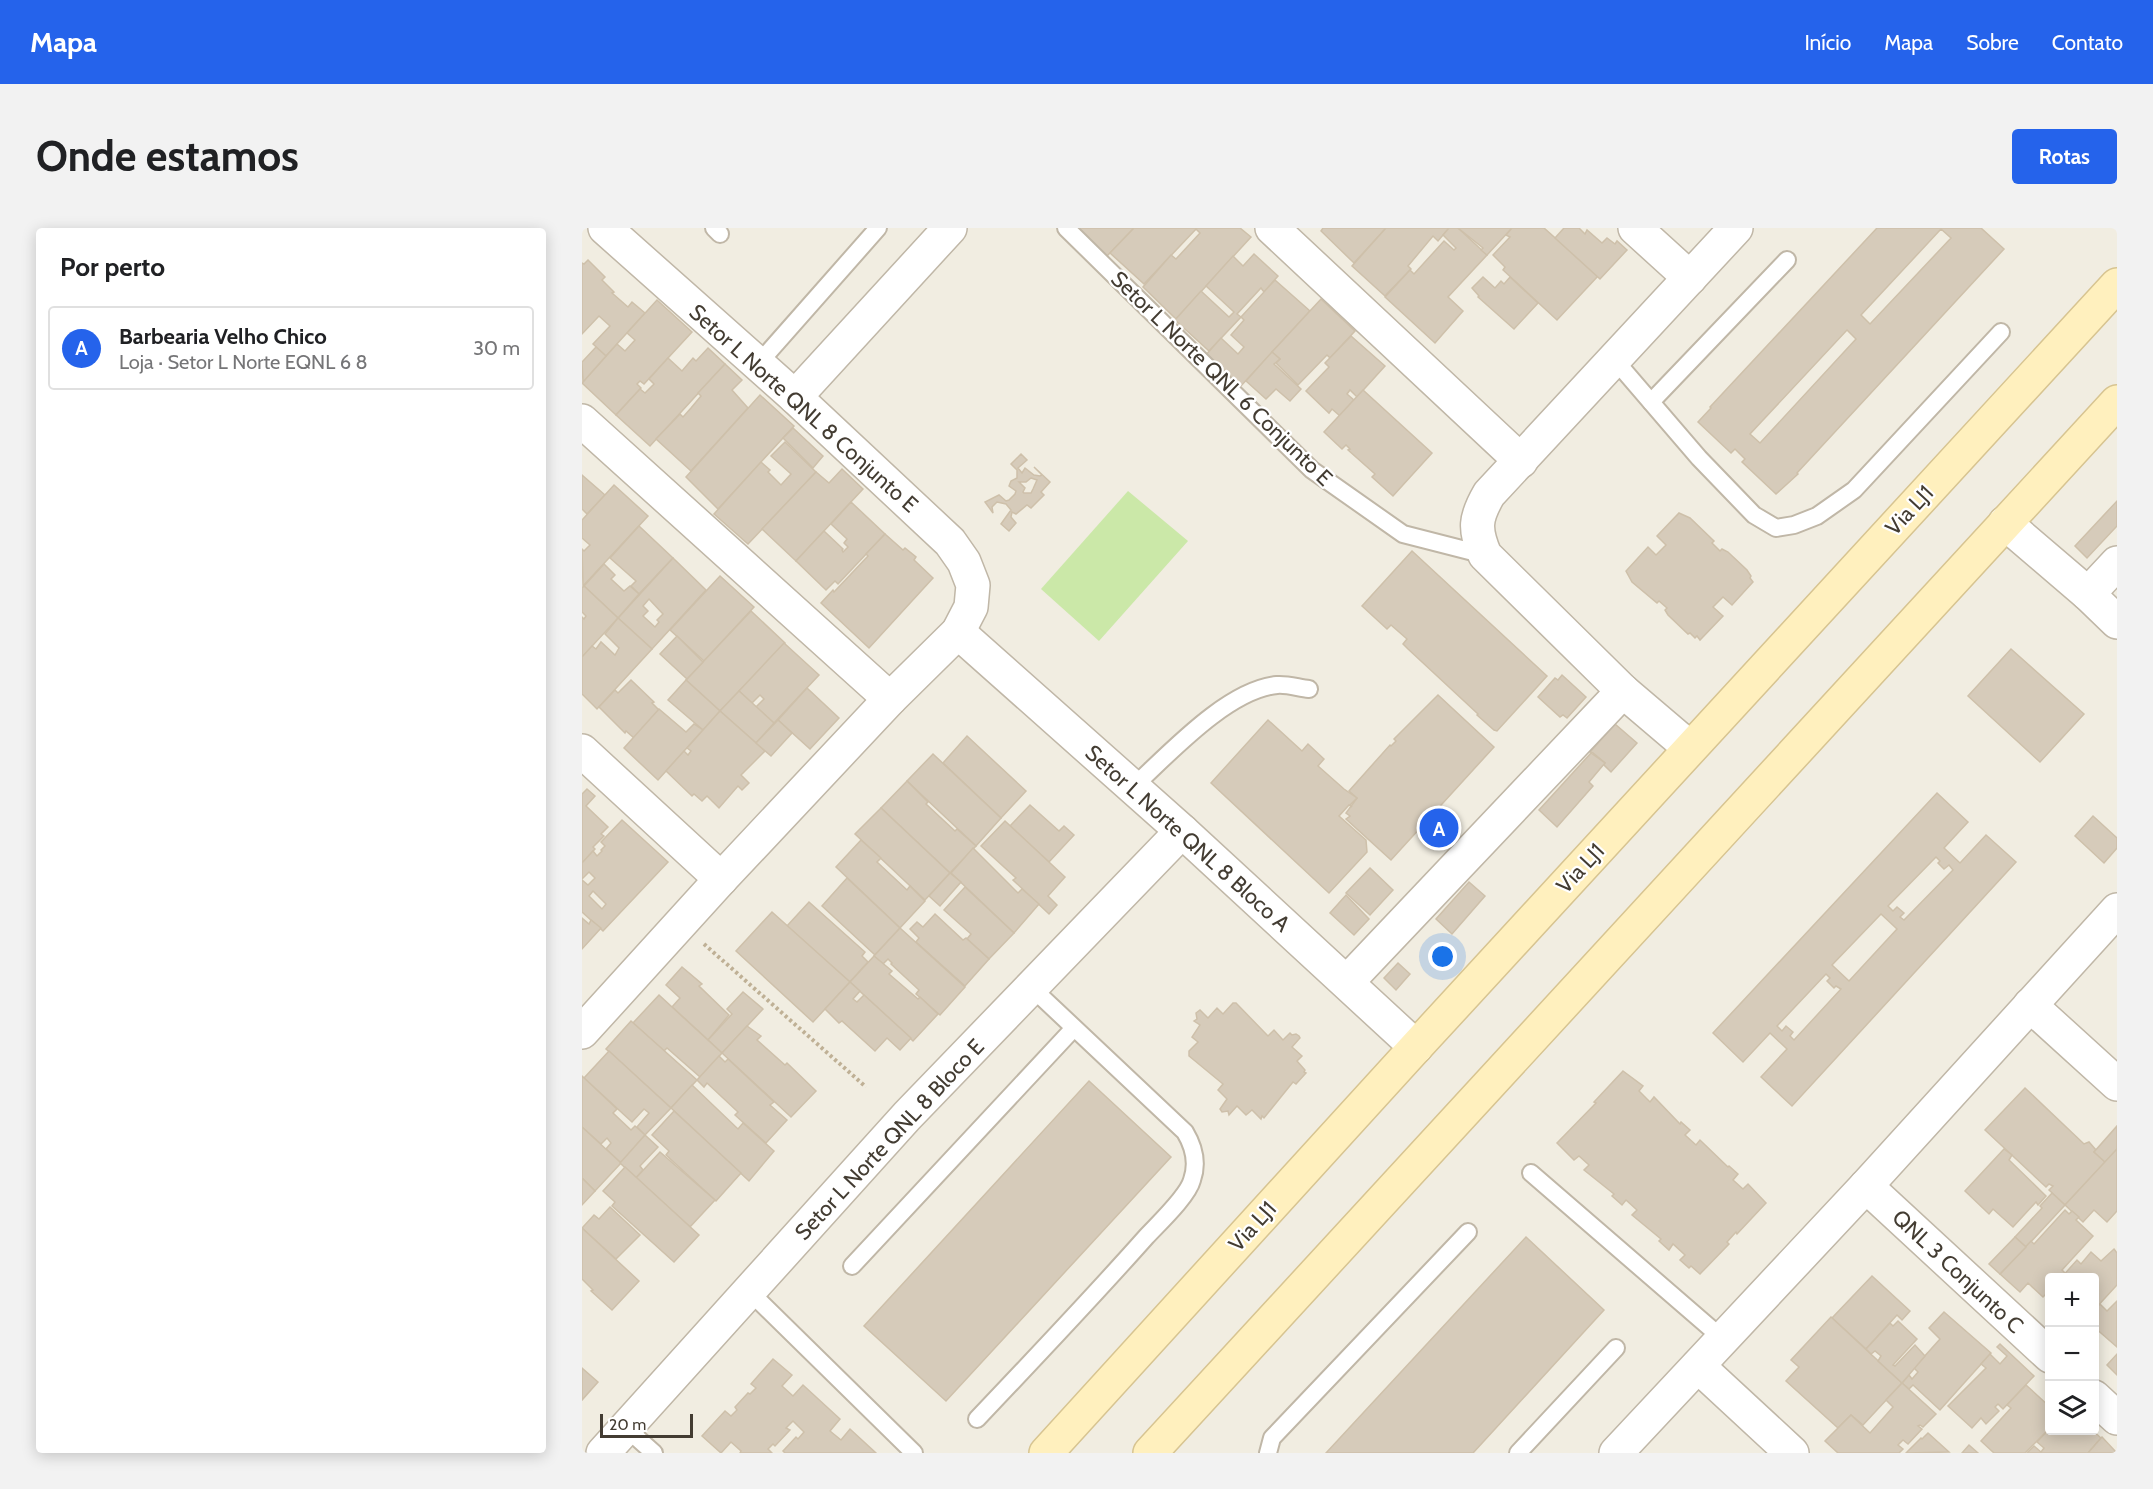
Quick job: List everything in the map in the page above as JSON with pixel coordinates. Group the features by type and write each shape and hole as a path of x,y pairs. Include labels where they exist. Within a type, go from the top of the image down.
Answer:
{"main road":[{"name":"Via LJ1","path":"1046,1453 1690,748 2117,285"},
{"path":"1150,1453 2117,402"}],"street":[{"name":"Setor L Norte QNL 8 Conjunto E","path":"605,228 795,397 950,542 964,562 973,585 965,620"},
{"path":"795,397 950,228"},
{"path":"1272,228 1521,461"},
{"path":"1635,228 1690,278"},
{"path":"1690,748 1623,691 1485,555 1477,537 1478,514 1489,494 1736,228"},
{"path":"582,421 890,699"},
{"path":"2005,523 2117,622"},
{"path":"2088,594 2117,563"},
{"path":"582,1032 721,879 965,620"},
{"name":"Setor L Norte QNL 8 Bloco A","path":"965,620 1133,787 1416,1047"},
{"path":"1347,982 1623,691"},
{"path":"582,751 721,879"},
{"name":"Setor L Norte QNL 8 Bloco E","path":"603,1453 907,1116 1182,831"},
{"path":"1616,1453 1866,1186 2117,910"},
{"path":"2030,1005 2117,1084"},
{"name":"QNL 3 Conjunto C","path":"1866,1186 2045,1352"},
{"path":"1698,1366 1792,1453"},
{"path":"2099,1402 2117,1418"}],"lane":[{"path":"758,364 878,228"},
{"name":"Setor L Norte QNL 6 Conjunto E","path":"1066,228 1312,470 1403,534 1485,555"},
{"path":"1651,402 1788,260"},
{"path":"1614,360 1699,458 1754,515 1776,528 1794,525 1817,516 1854,489 2001,332"},
{"path":"1133,787 1209,718 1248,692 1278,685 1309,689"},
{"path":"977,1419 1088,1303 1178,1202 1192,1182 1195,1159 1192,1144 1185,1132 1031,987"},
{"path":"852,1266 1074,1028"},
{"path":"1531,1173 1723,1339"},
{"path":"1268,1453 1272,1437 1468,1233"},
{"path":"749,1291 914,1453"},
{"path":"1518,1453 1616,1348"},
{"path":"626,1428 654,1453"}],"path":[{"path":"681,923 866,1087"}],"green space":[{"path":"1128,491 1188,541 1099,641 1041,589"}],"building":[{"path":"1077,228 1134,228 1107,256"},
{"path":"1134,228 1197,228 1144,284 1110,253"},
{"path":"1197,228 1240,228 1251,237 1176,319 1143,287 1171,255 1176,259 1200,233"},
{"path":"1323,228 1386,228 1354,263 1321,231"},
{"path":"1386,228 1449,228 1438,241 1433,236 1408,266 1411,269 1385,296 1352,266"},
{"path":"1449,228 1458,228 1487,255 1448,297 1463,311 1435,343 1385,297 1410,270 1414,274 1444,241 1454,250 1456,248 1443,235"},
{"path":"1458,228 1512,228 1487,255 1481,250 1483,248"},
{"path":"1512,228 1544,228 1598,276 1557,320 1503,270 1505,267 1493,255 1510,237 1506,235"},
{"path":"1564,228 1579,228 1585,234 1587,230 1602,243 1607,238 1615,244 1617,241 1627,250 1600,279 1555,238"},
{"path":"1877,228 1981,228 2004,249 1798,474 1776,494 1742,462 1745,459 1735,449 1731,453 1698,422","holes":["1941,229 1951,238 1870,324 1861,315","1847,330 1856,339 1760,443 1750,434"]},
{"path":"1254,254 1278,276 1264,292 1261,288 1237,314 1241,317 1209,351 1175,320 1201,291 1229,317 1234,312 1206,286 1233,256 1243,266"},
{"path":"588,260 605,277 602,280 614,292 612,293 628,307 632,302 645,313 606,356 593,344 610,326 599,316 582,334 582,263"},
{"path":"1483,277 1495,288 1501,281 1504,284 1510,277 1538,303 1514,329 1478,297 1472,288"},
{"path":"1275,280 1310,311 1240,387 1205,356 1221,338 1238,354 1244,347 1231,335 1244,320 1241,317"},
{"path":"1321,299 1355,331 1330,358 1327,355 1298,385 1276,363 1280,359 1272,352"},
{"path":"657,300 692,332 644,384 640,381 637,384 641,388 616,415 582,383 617,344 625,351 635,340 627,333"},
{"path":"1351,336 1385,366 1357,397 1350,390 1347,394 1354,400 1340,416 1332,409 1329,413 1306,391 1329,367 1325,363"},
{"path":"596,347 606,356 583,382 582,362"},
{"path":"708,348 725,364 650,446 616,415 640,389 645,393 654,384 649,379 668,358 682,371 693,358 696,361"},
{"path":"1272,352 1280,359 1274,364 1301,389 1290,401 1276,389 1266,399 1246,381"},
{"path":"725,364 742,380 732,390 748,408 691,471 656,439 680,414 683,417 701,396 698,393"},
{"path":"1363,390 1432,453 1393,496 1372,477 1375,474 1348,450 1350,449 1346,445 1342,449 1324,432"},
{"path":"760,395 794,426 718,509 686,477"},
{"path":"793,428 823,456 813,468 783,438"},
{"path":"785,442 816,472 748,544 714,514 761,462 781,485 791,474 771,456"},
{"path":"1021,454 1027,460 1018,468 1022,473 1025,468 1034,475 1042,475 1034,467 1050,482 1041,492 1044,495 1031,508 1027,505 1016,514 1012,512 1011,517 1016,523 1009,531 1001,524 1011,510 1006,504 997,502 992,507 993,513 985,502 999,495 1006,501 1015,494 1016,491 1009,486 1011,481 1017,478 1017,470 1011,464","holes":["1031,478 1037,480 1031,493 1023,492 1025,488 1019,482 1026,482"]},
{"path":"842,469 863,489 796,561 762,529 816,472 829,483"},
{"path":"582,475 605,495 587,514 582,509"},
{"path":"614,485 648,516 583,586 582,549 584,551 590,545 582,538 582,520"},
{"path":"2117,501 2117,526 2087,558 2075,546"},
{"path":"851,502 885,534 838,584 835,581 826,590 796,561 824,531 843,549 843,552 848,547 844,543 847,539 831,524"},
{"path":"1679,513 1690,518 1714,541 1712,543 1720,551 1722,549 1728,552 1747,570 1753,582 1732,605 1723,597 1713,607 1723,616 1700,640 1697,636 1695,638 1690,633 1688,634 1668,615 1665,610 1667,608 1659,601 1657,603 1632,582 1626,571 1648,547 1656,555 1666,545 1657,536"},
{"path":"639,526 673,558 639,594 631,586 636,581 610,558"},
{"path":"885,534 903,550 905,548 916,557 914,560 933,578 869,648 821,603 868,556 866,554"},
{"path":"1412,551 1547,676 1497,731 1477,715 1403,644 1407,639 1391,625 1387,629 1362,606"},
{"path":"673,558 706,590 652,649 618,618","holes":["649,599 663,614 657,620 659,622 655,627 643,616 648,611 643,606"]},
{"path":"604,564 615,575 611,579 624,591 630,586 639,594 618,618 584,586"},
{"path":"720,576 754,607 704,661 670,630"},
{"path":"584,586 618,618 582,657 582,617 584,619 586,616 582,612 582,588"},
{"path":"751,611 785,643 720,711 686,680"},
{"path":"618,618 652,649 597,709 582,694 582,657 592,646 596,649 601,642 615,655 619,648 605,634"},
{"path":"677,636 703,662 687,679 660,654"},
{"path":"784,643 819,675 774,723 756,707 764,699 760,695 752,703 739,691"},
{"path":"2011,649 2084,714 2040,762 1968,696"},
{"path":"1562,675 1586,697 1567,718 1563,715 1560,717 1538,697 1555,678 1558,680"},
{"path":"631,680 654,702 652,703 659,710 634,738 626,731 625,733 599,707 615,690 618,693"},
{"path":"686,680 720,711 703,730 668,700"},
{"path":"807,688 839,718 810,749 778,720"},
{"path":"739,691 774,723 756,743 720,711"},
{"path":"1438,695 1494,747 1391,860 1346,819 1350,816 1346,813 1357,798 1349,791 1396,741 1394,739"},
{"path":"659,709 686,732 694,724 703,730 658,780 624,748"},
{"path":"720,711 765,751 741,775 749,783 742,790 738,786 719,808 707,796 702,801 694,794 692,796 666,771 684,751 688,755 691,751 687,748"},
{"path":"778,720 792,733 771,756 756,743"},
{"path":"1268,720 1302,751 1308,744 1324,759 1318,766 1357,798 1350,805 1352,807 1349,805 1339,816 1366,840 1367,852 1329,893 1211,783"},
{"path":"1615,724 1637,743 1611,772 1604,765 1605,763 1590,752"},
{"path":"967,736 1026,791 1001,818 943,763"},
{"path":"1591,753 1605,763 1589,782 1593,786 1557,827 1539,810"},
{"path":"933,754 1001,818 976,846 907,781"},
{"path":"907,781 928,802 926,804 955,831 957,829 976,846 950,873 881,808"},
{"path":"587,789 595,796 586,806 608,827 601,834 604,836 593,847 595,849 582,863 582,794"},
{"path":"1937,793 1968,822 1944,848 1960,863 1986,835 2016,862 1792,1106 1761,1077 1787,1049 1770,1033 1743,1062 1713,1033","holes":["1936,857 1944,869 1949,865 1953,870 1904,920 1900,917 1904,913 1897,907 1893,911 1888,906","1881,914 1897,929 1849,981 1832,965","1826,974 1830,978 1827,981 1834,988 1836,986 1841,989 1794,1040 1790,1036 1793,1032 1786,1026 1782,1031 1777,1026"]},
{"path":"1030,805 1059,831 1064,826 1074,835 1049,862 1010,826"},
{"path":"881,808 950,873 925,900 855,834"},
{"path":"2093,816 2117,838 2117,848 2104,863 2075,836"},
{"path":"622,820 668,862 603,931 582,912 582,880 588,885 595,878 589,872 582,879 582,863 593,851 597,856 602,851 605,846 601,842","holes":["593,891 606,904 602,909 589,896"]},
{"path":"1005,821 1065,877 1048,896 1057,905 1049,914 1013,880 1016,878 981,846"},
{"path":"861,840 881,858 877,862 907,890 910,886 925,901 900,928 836,867"},
{"path":"973,848 1018,893 1022,889 1039,904 1014,933 951,873"},
{"path":"1370,868 1393,890 1370,915 1346,893"},
{"path":"950,873 961,882 940,906 929,896"},
{"path":"847,878 900,928 875,955 822,906"},
{"path":"1469,882 1485,896 1452,934 1436,919"},
{"path":"965,887 1014,933 989,959 967,939 971,934 944,910"},
{"path":"1346,895 1369,919 1354,935 1330,913"},
{"path":"809,902 865,952 862,956 868,962 850,982 787,926"},
{"path":"772,912 850,982 813,1022 736,951"},
{"path":"935,914 963,940 966,938 989,959 965,986 916,942 919,938 910,929 917,922 923,927"},
{"path":"582,918 589,924 591,920 601,928 582,949"},
{"path":"900,928 965,987 940,1015 916,994 919,990 888,959 883,964 874,956"},
{"path":"874,956 892,971 889,974 938,1014 913,1041 850,982"},
{"path":"1398,963 1410,974 1396,990 1384,978"},
{"path":"682,967 702,984 699,986 729,1015 708,1040 672,1007 680,998 666,985"},
{"path":"850,982 860,991 853,999 857,1002 864,995 911,1038 900,1050 887,1038 875,1051 825,1009"},
{"path":"743,992 763,1009 722,1053 708,1040 732,1014 727,1009"},
{"path":"659,995 722,1053 700,1077 667,1048 664,1051 633,1023"},
{"path":"1233,1003 1236,1003 1268,1036 1274,1030 1283,1040 1290,1033 1300,1038 1292,1047 1302,1056 1297,1061 1306,1073 1296,1084 1293,1082 1261,1119 1252,1110 1246,1115 1237,1106 1229,1115 1228,1111 1222,1112 1220,1109 1227,1099 1218,1090 1223,1084 1189,1056 1189,1051 1198,1042 1192,1037 1200,1025 1194,1021 1197,1019 1196,1013 1200,1010 1208,1018 1217,1008 1223,1014"},
{"path":"631,1021 697,1080 671,1108 606,1049"},
{"path":"747,1026 761,1036 757,1040 785,1065 787,1063 816,1091 791,1117 722,1053"},
{"path":"609,1051 671,1108 645,1135 637,1127 649,1113 644,1109 632,1122 584,1078"},
{"path":"719,1056 725,1062 728,1059 774,1102 770,1105 787,1120 766,1143 735,1115 738,1112 707,1083 704,1087 697,1080"},
{"path":"1623,1071 1643,1086 1639,1091 1650,1102 1654,1097 1680,1124 1681,1122 1690,1130 1685,1135 1696,1145 1700,1140 1738,1174 1733,1180 1743,1189 1748,1184 1766,1203 1737,1234 1736,1232 1727,1242 1729,1244 1700,1274 1680,1260 1685,1255 1673,1244 1669,1250 1659,1241 1661,1239 1632,1215 1637,1210 1626,1200 1622,1205 1612,1196 1614,1194 1584,1170 1589,1165 1579,1156 1574,1160 1557,1143"},
{"path":"582,1076 617,1109 613,1113 631,1130 635,1126 645,1135 621,1163 606,1149 611,1143 607,1138 601,1144 582,1127"},
{"path":"1089,1081 1171,1157 946,1401 864,1326"},
{"path":"692,1085 738,1129 743,1123 774,1151 749,1181 671,1108"},
{"path":"2025,1088 2084,1144 2089,1142 2096,1150 2094,1152 2105,1162 2065,1205 2049,1190 2053,1186 2049,1184 2046,1187 1985,1130"},
{"path":"674,1111 741,1173 716,1201 666,1155 669,1151 652,1135"},
{"path":"2117,1126 2117,1149 2105,1162 2094,1152"},
{"path":"582,1127 621,1163 595,1191 582,1178"},
{"path":"645,1135 658,1147 640,1166 643,1170 636,1178 620,1163"},
{"path":"2004,1149 2012,1155 2009,1160 2046,1196 2038,1205 2036,1202 2013,1227 1993,1209 1989,1214 1965,1191"},
{"path":"2117,1149 2117,1211 2107,1222 2094,1210 2083,1222 2065,1205"},
{"path":"660,1152 715,1200 690,1227 636,1178"},
{"path":"625,1167 699,1235 674,1262 612,1206 615,1202 603,1191"},
{"path":"582,1180 595,1191 582,1205"},
{"path":"2052,1193 2065,1205 2026,1247 2015,1237 2042,1208 2040,1206"},
{"path":"610,1207 640,1235 616,1259 582,1228 594,1215 599,1219"},
{"path":"2065,1210 2069,1214 2072,1211 2079,1217 2076,1220 2093,1236 2062,1270 2065,1273 2045,1273 2045,1295 2043,1297 2028,1283 2020,1292 2000,1274 2031,1241 2034,1244"},
{"path":"582,1228 639,1281 612,1310 591,1291 593,1290 582,1279"},
{"path":"1526,1237 1604,1310 1473,1453 1326,1453"},
{"path":"2015,1237 2026,1247 2000,1274 1989,1264"},
{"path":"2114,1249 2117,1253 2117,1285 2099,1305 2099,1273 2065,1273 2077,1260 2081,1264 2091,1252 2101,1261"},
{"path":"1872,1276 1910,1311 1902,1320 1897,1315 1866,1349 1832,1318"},
{"path":"2117,1301 2117,1347 2099,1331 2099,1305 2107,1311"},
{"path":"1944,1312 1991,1353 1940,1410 1913,1385 1909,1389 1902,1383 1909,1375 1912,1379 1918,1372 1914,1368 1940,1339 1929,1328"},
{"path":"1831,1317 1902,1383 1863,1425 1851,1415 1838,1428 1786,1381 1799,1367 1791,1360"},
{"path":"1898,1321 1917,1339 1893,1365 1895,1366 1915,1345 1925,1356 1902,1383 1878,1361 1881,1356 1875,1351 1871,1354 1866,1349 1890,1323 1893,1326"},
{"path":"2000,1344 2034,1376 2003,1409 1998,1404 1995,1407 1999,1411 1986,1424 1981,1418 1972,1428 1948,1406 1986,1368 1981,1364 1990,1354 2000,1364 2007,1356 1997,1347"},
{"path":"2117,1354 2117,1375 2107,1365"},
{"path":"773,1359 792,1375 782,1386 793,1396 803,1385 840,1419 830,1431 841,1440 850,1429 876,1453 785,1453 783,1451 804,1432 793,1421 786,1428 790,1430 775,1446 773,1444 768,1449 772,1453 740,1453 741,1451 731,1442 721,1453 702,1436 725,1411 731,1416 737,1410 735,1407 756,1388 751,1384"},
{"path":"582,1368 598,1382 582,1400"},
{"path":"1902,1383 1936,1414 1923,1427 1918,1426 1922,1429 1908,1444 1903,1440 1898,1445 1903,1449 1899,1453 1838,1453 1825,1441 1851,1415 1870,1433 1893,1407 1886,1400"},
{"path":"2026,1385 2045,1402 2045,1433 2025,1453 1994,1453 1981,1441 2011,1408 2007,1405"},
{"path":"1928,1433 1949,1452 1906,1453 1921,1438"},
{"path":"2045,1433 2098,1435 2101,1438 2088,1453 2027,1453 2034,1446 2041,1452 2044,1448 2037,1442"},
{"path":"2102,1437 2117,1453 2088,1453"},
{"path":"1969,1445 1978,1453 1962,1453"}],"place":[{"name":"Barbearia Velho Chico","path":"1439,828"}]}
